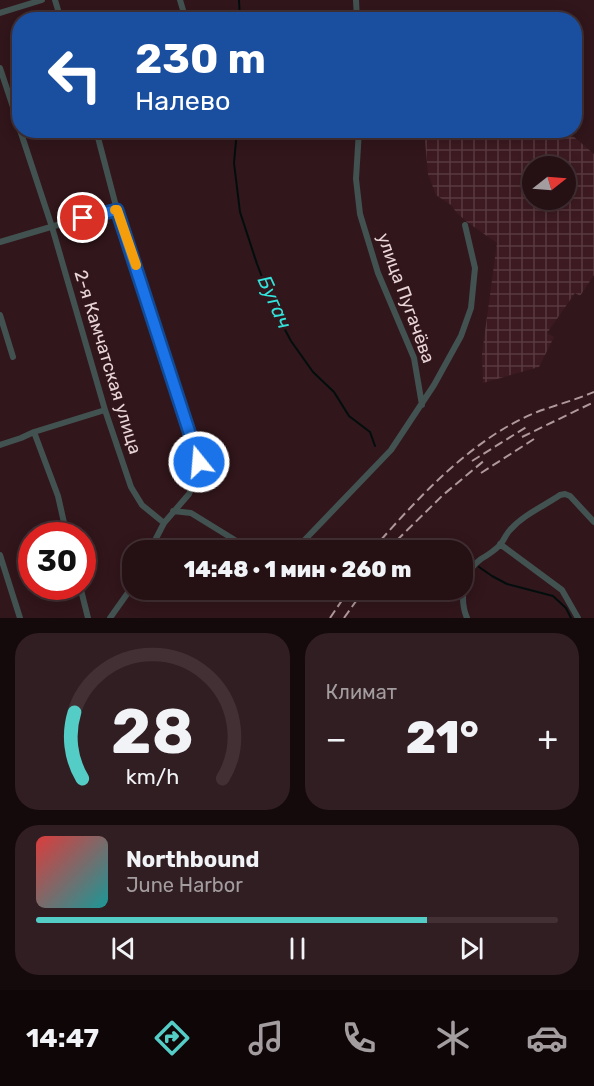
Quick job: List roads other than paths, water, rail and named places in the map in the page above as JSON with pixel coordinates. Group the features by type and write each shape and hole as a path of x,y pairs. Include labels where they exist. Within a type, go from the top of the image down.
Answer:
{"street":[{"path":"0,13 42,0"},
{"name":"2-я Камчатская улица","path":"0,68 12,105"},
{"name":"2-я Камчатская улица","path":"23,138 52,226 105,410 137,499 147,511 164,523"},
{"path":"98,138 117,210 199,462 189,494 164,523 155,540"},
{"name":"улица Пугачёва","path":"359,138 356,179 360,214 378,273 414,358 422,405"},
{"path":"0,242 117,210"},
{"name":"улица Пугачёва","path":"305,540 386,456 422,405 461,336 471,308 475,268 465,225"},
{"path":"0,315 13,357"},
{"path":"0,445 105,410"},
{"path":"34,432 58,496 64,522"},
{"path":"466,615 463,588 468,574 481,559 487,557 500,544 518,523 565,494 570,496 594,522"},
{"path":"173,511 191,513 235,540"},
{"path":"500,544 562,590 578,618"},
{"path":"0,555 20,618"},
{"path":"84,600 88,618"},
{"path":"110,618 123,600"}],"waterway":[{"name":"Бугач","path":"239,0 240,12"},
{"name":"Бугач","path":"236,138 234,163 240,212 276,313 291,341 313,372 334,392 349,416 370,432 375,446"},
{"name":"Бугач","path":"479,567 507,584 553,596 566,608 571,618"}],"railway":[{"path":"381,540 447,472 490,437 537,412 594,392"},
{"path":"522,437 594,402"},
{"path":"472,461 528,426"},
{"path":"481,473 534,439"},
{"path":"397,540 443,495 486,459"},
{"path":"330,618 342,600"},
{"path":"344,618 357,600"}]}
